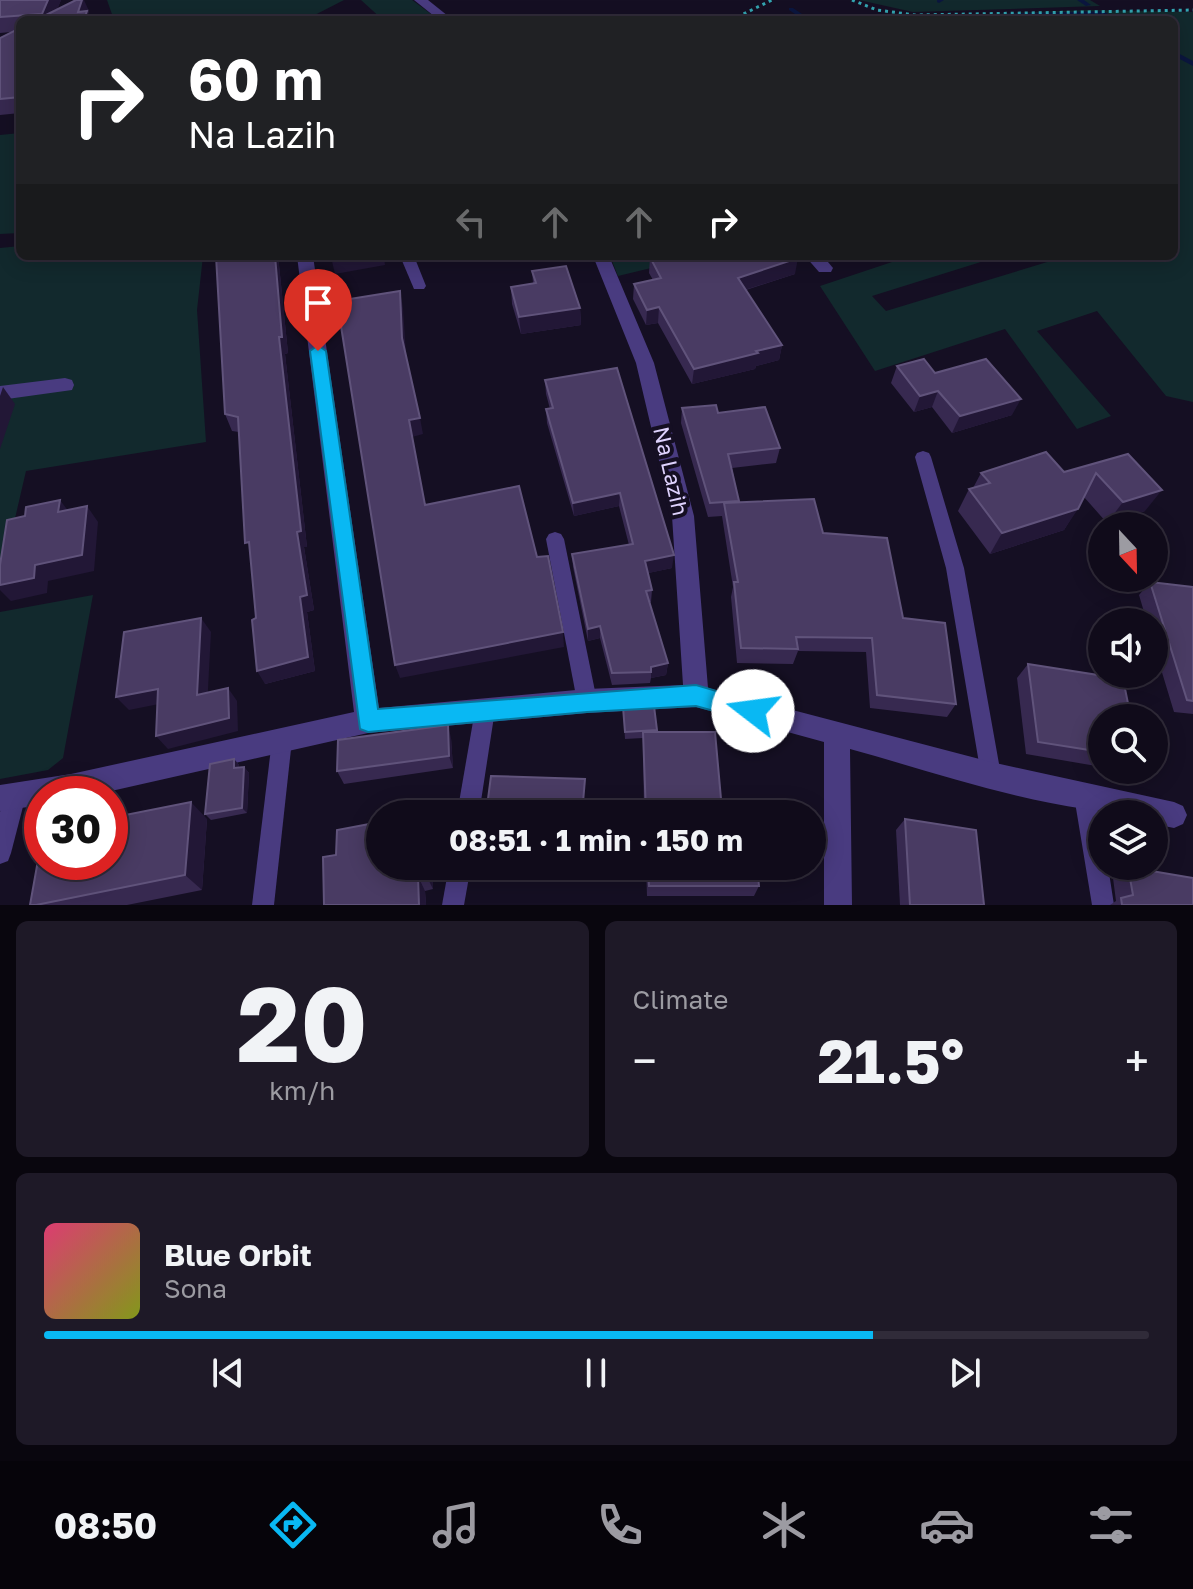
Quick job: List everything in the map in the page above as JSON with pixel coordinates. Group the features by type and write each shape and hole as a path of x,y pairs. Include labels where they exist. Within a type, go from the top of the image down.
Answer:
{"street":[{"path":"420,0 442,16"},
{"path":"309,260 368,721"},
{"name":"Na Lazih","path":"603,260 645,363 683,516 696,696"},
{"path":"0,393 65,385"},
{"path":"8,796 71,787 368,721 587,701 696,696 991,775 1184,816"},
{"path":"837,735 838,905"}],"lane":[{"path":"409,260 419,286"},
{"path":"923,457 955,568 991,775"},
{"path":"555,539 587,701"},
{"path":"470,800 485,710"},
{"path":"263,905 282,740"},
{"path":"0,853 8,796"},
{"path":"1085,796 1103,905"},
{"path":"453,905 457,880"}],"path":[{"path":"739,16 772,0"},
{"path":"852,0 877,10 906,14 1193,10"}],"green space":[{"path":"107,0 344,0 313,16 113,16"},
{"path":"361,0 412,0 434,16 379,16"},
{"path":"859,0 1090,0 1100,6 913,12"},
{"path":"1087,10 1193,12 1193,402 1166,396 1097,311 1037,331 1111,416 1077,429 1005,329 875,371 820,286 898,260 987,260 872,296 886,311 1054,260 1178,260 1178,16 936,16"},
{"path":"16,133 16,233 0,234 0,135"},
{"path":"16,246 16,260 203,260 197,310 206,442 26,471 0,583 0,248"},
{"path":"612,260 684,260 618,276"},
{"path":"93,595 63,758 48,770 0,779 0,612"}],"building":[{"path":"0,0 48,0 42,14 0,17"},
{"path":"76,0 82,0 78,12 87,11 85,16 44,16"},
{"path":"16,30 16,97 0,99 0,38"},
{"path":"216,260 275,260 282,337 279,337 301,531 297,532 307,595 300,597 308,657 257,671 252,620 256,618 249,542 245,543 238,417 225,414"},
{"path":"652,260 792,260 738,278 782,345 694,369 659,307 647,310 634,284 661,278"},
{"path":"566,266 580,308 519,317 511,287 536,283 532,271"},
{"path":"400,291 402,338 420,418 409,420 425,505 519,486 537,557 548,556 563,632 395,665 337,301"},
{"path":"924,359 935,373 986,359 1021,399 960,416 938,391 920,396 897,366"},
{"path":"617,368 674,555 645,561 652,590 646,591 668,663 651,667 651,672 612,673 600,626 588,629 572,554 633,544 620,493 573,503 546,409 553,408 545,380"},
{"path":"716,405 718,413 765,407 780,448 728,454 739,501 710,503 682,408"},
{"path":"1046,452 1064,472 1128,454 1162,490 1123,502 1096,473 1078,509 1002,533 969,489 990,483 981,473"},
{"path":"814,499 823,533 887,538 903,618 945,623 956,704 877,695 872,638 796,637 798,649 741,648 734,582 738,582 724,503"},
{"path":"60,500 58,512 87,506 82,555 35,565 34,578 0,585 7,520 25,516 26,507"},
{"path":"1168,584 1193,587 1193,701 1187,700 1168,639 1168,608 1158,608 1153,592 1168,592"},
{"path":"201,618 197,695 228,688 229,718 156,736 158,689 116,697 124,632"},
{"path":"1028,664 1088,673 1088,688 1125,688 1128,704 1088,704 1088,750 1038,742"},
{"path":"654,706 657,730 625,732 623,707"},
{"path":"448,725 449,756 337,771 338,740"},
{"path":"643,732 715,732 721,800 645,800"},
{"path":"234,759 234,768 244,767 242,808 205,814 210,764"},
{"path":"491,776 585,779 583,800 488,800"},
{"path":"191,802 185,875 30,905 34,880 128,880 128,814"},
{"path":"905,819 976,830 984,905 910,905"},
{"path":"366,825 366,880 418,880 419,905 324,905 323,857 336,855 337,830"},
{"path":"1168,874 1193,878 1193,905 1122,905 1121,898 1133,895 1130,880 1168,880"},
{"path":"649,880 758,880 759,886 649,886"}],"waterway":[{"path":"1080,0 1088,5"},
{"path":"791,9 802,16"},
{"path":"991,16 1103,13 1109,16"},
{"path":"1178,55 1193,64"}],"route":[{"path":"318,351 368,721 587,701 696,696 753,711"}]}
